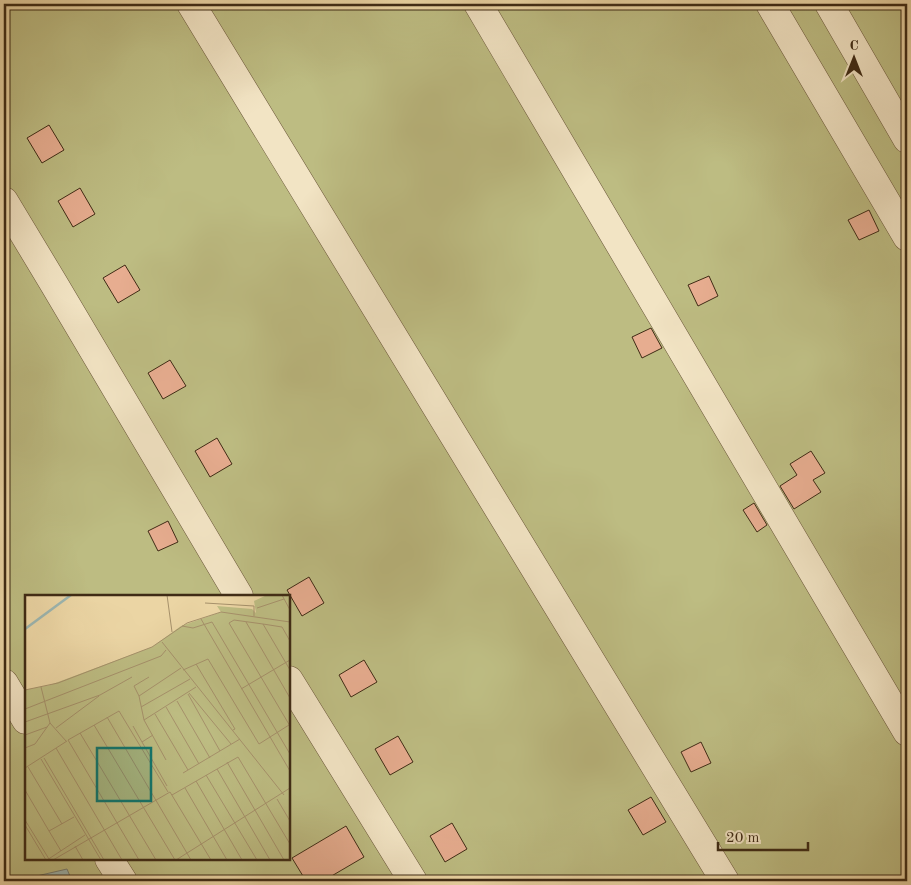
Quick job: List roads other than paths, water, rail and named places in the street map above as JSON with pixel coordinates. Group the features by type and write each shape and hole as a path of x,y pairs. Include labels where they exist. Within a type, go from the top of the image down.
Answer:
{"lane":[{"path":"192,4 725,881"},
{"path":"478,4 907,732"},
{"path":"770,4 907,237"},
{"path":"829,4 907,139"},
{"path":"4,201 238,595"},
{"path":"290,682 413,881"},
{"path":"4,683 25,718"},
{"path":"110,860 123,881"}],"water":[{"path":"67,869 72,881 15,881"}]}
